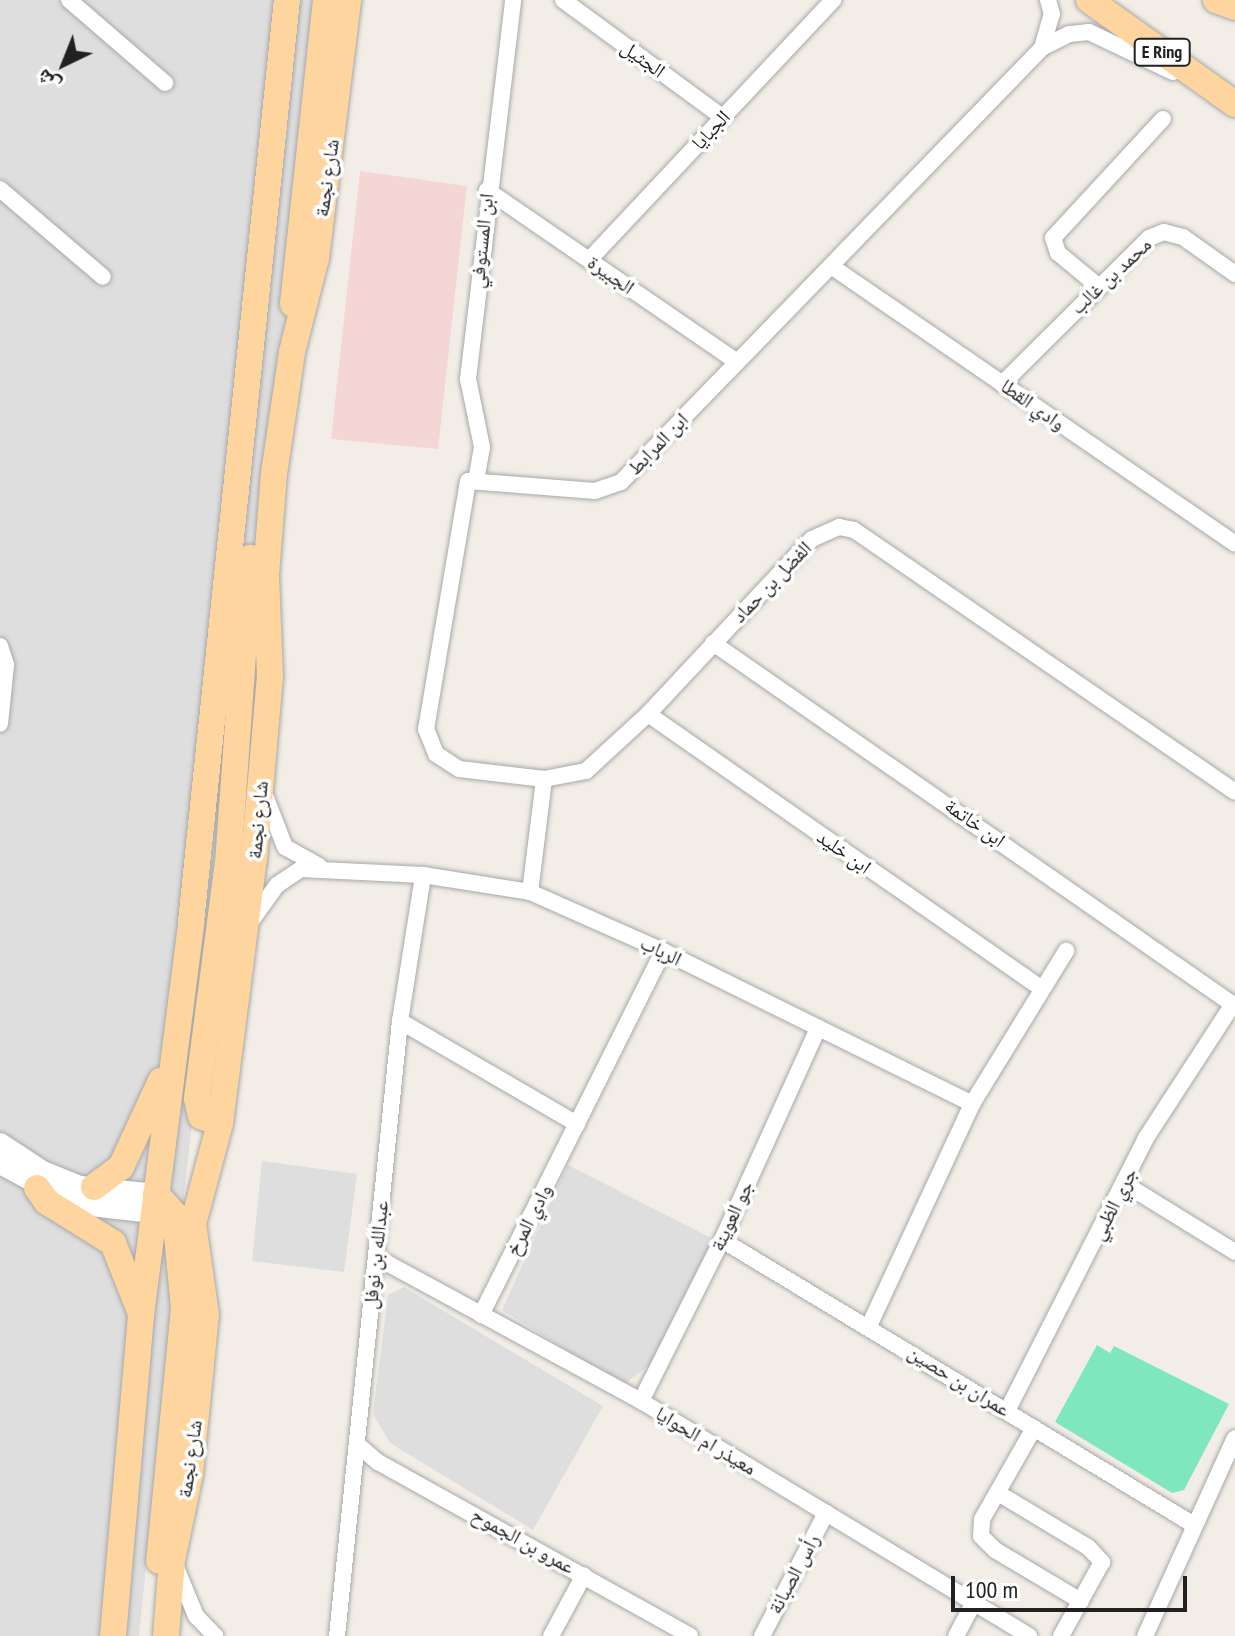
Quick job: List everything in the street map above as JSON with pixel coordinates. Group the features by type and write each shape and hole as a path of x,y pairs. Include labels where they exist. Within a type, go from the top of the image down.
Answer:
{"main road":[{"name":"شارع نجمة","path":"113,1636 142,1308 170,1208 174,1044 241,475 287,0"},
{"path":"292,352 295,259 326,0"},
{"name":"شارع نجمة","path":"170,1208 220,1123 261,783 270,676 267,555 292,352 316,258 348,0"},
{"name":"E Ring","path":"1089,0 1234,103"},
{"path":"1216,0 1235,6"},
{"path":"1229,0 1235,6"},
{"path":"220,1123 201,1116 197,1098 228,864 250,562 241,475"},
{"path":"94,1187 104,1184 128,1156 174,1044"},
{"path":"37,1188 47,1202 113,1243 142,1308 157,1293 173,1310 163,1429 171,1449"},
{"name":"شارع نجمة","path":"166,1636 172,1560 190,1474 206,1315 193,1224 170,1208"},
{"path":"154,1636 184,1308 170,1208"}],"street":[{"path":"69,0 165,83"},
{"name":"ابن المستوفي","path":"476,481 482,447 468,379 487,190 513,0"},
{"name":"الجثيل","path":"563,0 722,117"},
{"name":"الجبايا","path":"589,260 833,0"},
{"path":"1042,48 1052,14 1048,0"},
{"name":"ابن المرابط","path":"476,481 608,489 631,474 736,361 1042,48 1069,34 1103,36 1234,103"},
{"path":"1098,286 1058,253 1053,238 1163,119"},
{"name":"الجبيرة","path":"487,190 736,361"},
{"path":"1,191 103,277"},
{"name":"محمد بن غالب","path":"1002,384 1135,248 1164,232 1183,237 1235,274"},
{"name":"وادي القطا","path":"831,266 1235,544"},
{"path":"476,481 468,481 426,729 429,742 446,764 459,769 544,779 530,892"},
{"name":"الفضل بن حماد","path":"544,779 586,771 648,714 812,539 825,530 854,530 1235,792"},
{"name":"ابن خاتمة","path":"713,643 1234,1005"},
{"path":"0,646 6,665 0,724"},
{"name":"ابن خليد","path":"648,714 1041,988"},
{"name":"الرباب","path":"261,783 285,847 328,869"},
{"name":"الرباب","path":"244,933 284,877 301,869 423,875 530,892 663,951 972,1104"},
{"name":"عبدالله بن نوفل","path":"337,1636 400,1021 423,875"},
{"name":"وادي المرخ","path":"481,1315 663,951"},
{"path":"869,1326 972,1104 1066,951"},
{"name":"جري الظبي","path":"1007,1411 1157,1119 1234,1005"},
{"path":"400,1021 577,1124"},
{"name":"جو العوينة","path":"641,1401 722,1240 818,1028"},
{"path":"0,1143 43,1171 170,1208"},
{"path":"1,1165 37,1188 74,1204 170,1208"},
{"path":"1125,1184 1235,1252"},
{"name":"عمران بن حصين","path":"722,1240 1194,1525"},
{"name":"معيذر ام الحوايا","path":"376,1257 641,1401 1029,1636"},
{"path":"1034,1428 980,1528 986,1543 1081,1601"},
{"path":"1145,1636 1235,1438"},
{"name":"عمرو بن الجموح","path":"357,1444 378,1462 690,1636"},
{"path":"998,1493 1097,1554 1101,1571 1061,1636"},
{"name":"رأس الصبانة","path":"762,1636 826,1513"},
{"path":"172,1560 196,1616 215,1636"},
{"path":"551,1636 584,1575"},
{"path":"956,1636 974,1602"}],"shaded area":[{"path":"0,0 323,0 180,1228 139,1636 0,1636"},
{"path":"360,171 467,186 438,449 331,439"},
{"path":"262,1161 357,1174 344,1272 252,1261"},
{"path":"568,1165 715,1240 657,1359 623,1385 502,1310"},
{"path":"404,1287 603,1406 533,1530 390,1443 373,1414 388,1295"}],"green space":[{"path":"1097,1345 1110,1353 1114,1346 1229,1404 1184,1490 1172,1493 1055,1422"}]}
